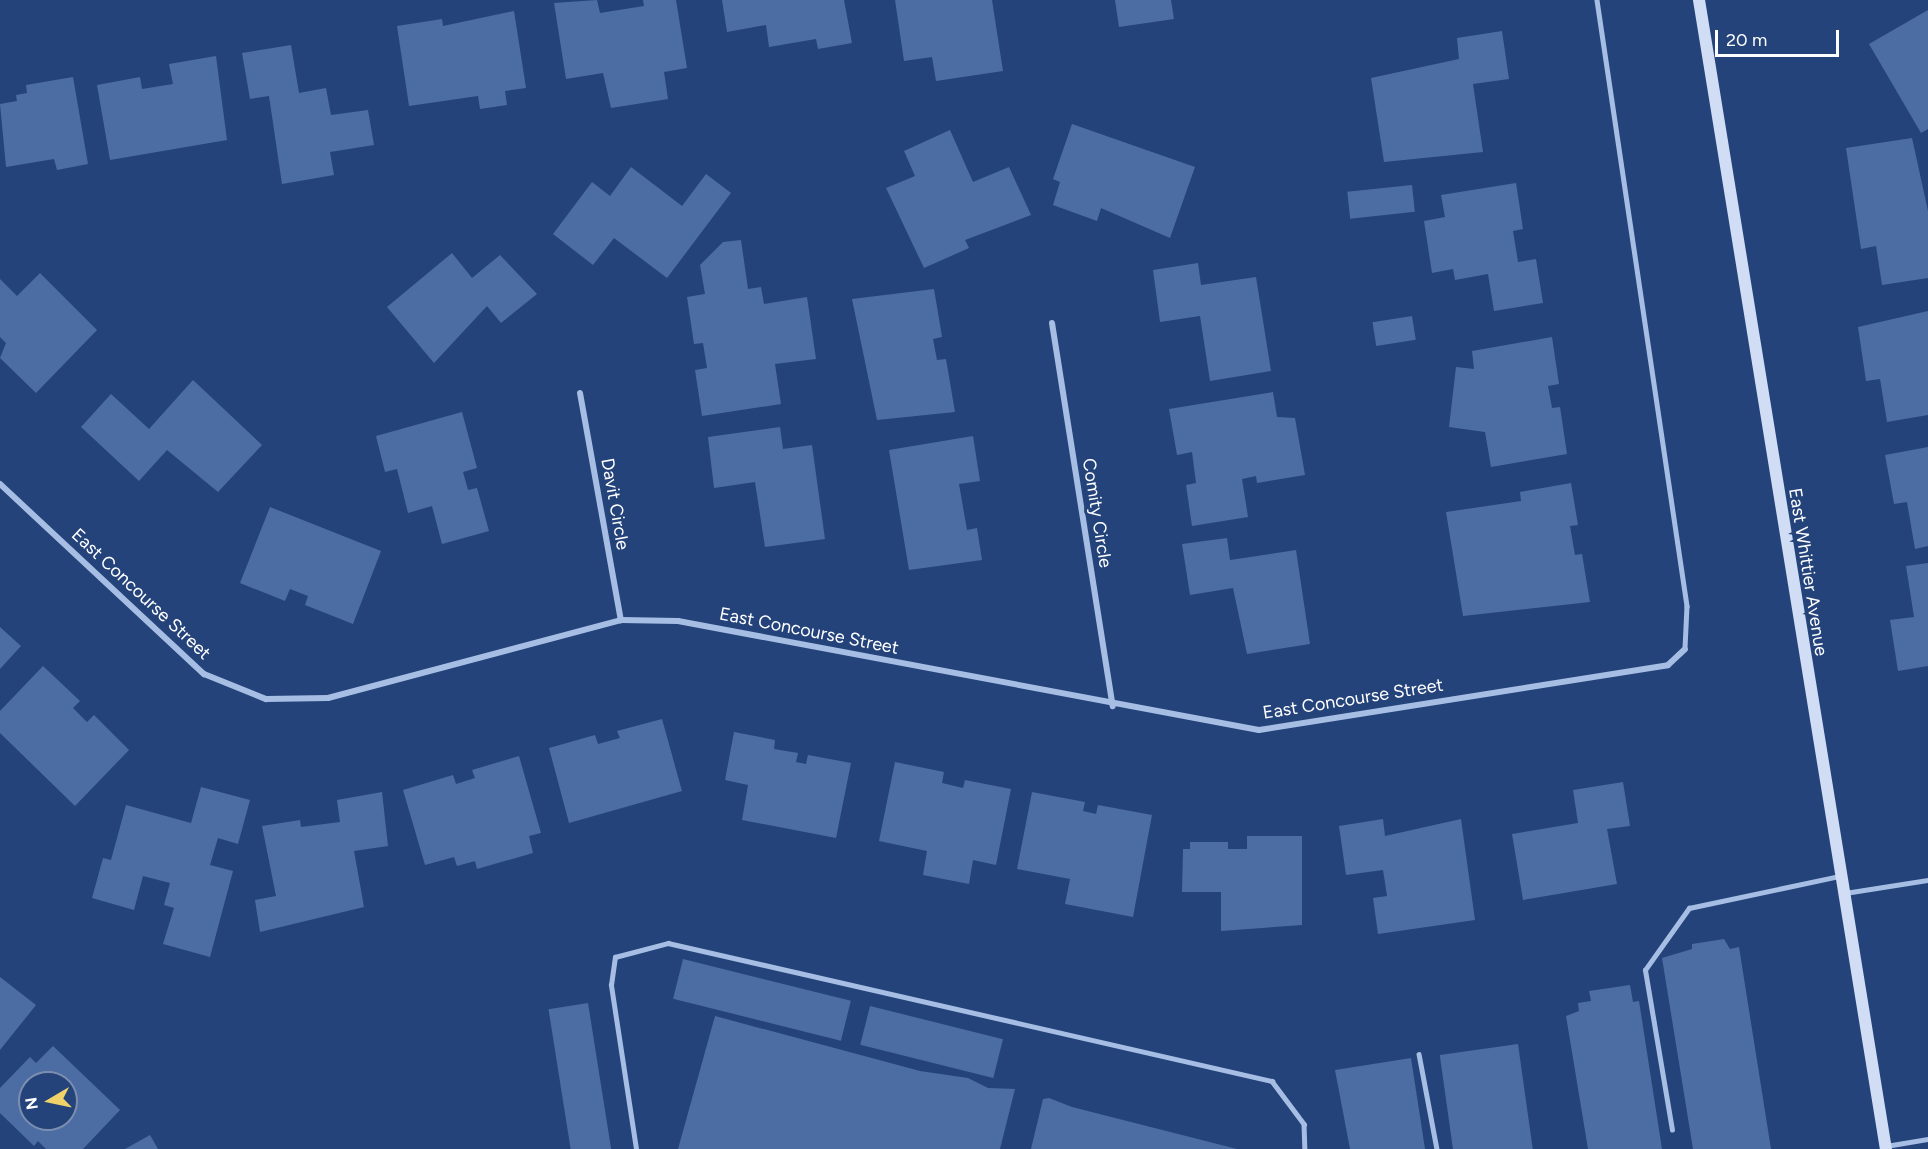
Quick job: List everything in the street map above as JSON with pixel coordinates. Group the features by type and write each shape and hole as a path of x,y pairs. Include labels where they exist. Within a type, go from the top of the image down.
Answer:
{"street":[{"name":"East Whittier Avenue","path":"1699,0 1886,1148"},
{"name":"Comity Circle","path":"1052,324 1113,706"},
{"name":"Davit Circle","path":"580,393 621,620"},
{"name":"East Concourse Street","path":"0,484 204,674 266,699 328,698 621,620 678,621 1113,706 1258,730 1668,665 1684,649"}],"lane":[{"path":"1597,0 1687,606 1684,649"},
{"path":"1672,1130 1645,970 1689,908 1840,876"},
{"path":"1843,894 1928,880"},
{"path":"636,1149 611,985 615,957 668,943 1272,1081 1304,1124 1305,1149"},
{"path":"1419,1054 1437,1149"},
{"path":"1886,1148 1928,1139"}],"building":[{"path":"597,0 600,13 644,6 643,0 676,0 687,68 664,72 668,99 611,108 603,73 566,79 554,3"},
{"path":"722,0 844,0 852,43 818,49 816,39 769,47 766,25 727,32"},
{"path":"895,0 992,0 1003,71 936,81 932,57 904,61"},
{"path":"1115,0 1171,0 1174,19 1119,27"},
{"path":"1928,10 1928,129 1921,133 1869,44"},
{"path":"514,11 526,88 505,91 507,105 480,109 478,96 409,106 397,26 442,19 443,26"},
{"path":"1502,31 1509,79 1473,84 1483,152 1384,162 1371,78 1459,59 1457,38"},
{"path":"291,45 299,93 326,88 331,115 368,110 374,145 330,152 334,175 282,184 269,96 250,99 242,53"},
{"path":"216,56 227,140 110,160 97,85 140,77 142,89 173,84 169,64"},
{"path":"73,77 88,164 57,170 54,159 6,167 0,104 17,101 16,95 27,93 26,85"},
{"path":"1072,124 1195,167 1170,238 1101,208 1097,221 1053,205 1060,182 1053,179"},
{"path":"950,130 973,182 1009,167 1031,215 965,240 969,248 924,268 886,188 915,176 904,151"},
{"path":"1912,138 1928,211 1928,278 1882,285 1876,246 1861,249 1846,148"},
{"path":"631,167 682,206 706,174 731,193 667,278 614,238 593,265 553,234 592,182 610,196"},
{"path":"1516,183 1523,229 1513,231 1518,262 1536,259 1543,303 1494,311 1488,274 1455,280 1453,269 1432,273 1424,221 1445,217 1441,195"},
{"path":"1412,185 1415,212 1350,219 1347,192"},
{"path":"741,240 748,289 761,287 764,304 807,297 816,359 775,364 781,404 702,416 695,370 707,368 703,343 694,344 687,297 705,294 700,265 723,242"},
{"path":"452,253 472,278 500,255 537,294 501,323 487,306 434,363 387,307"},
{"path":"1198,263 1201,285 1256,277 1271,371 1210,381 1200,316 1160,322 1153,270"},
{"path":"40,273 97,330 36,393 0,358 6,343 0,337 0,279 17,296"},
{"path":"934,289 942,337 933,339 937,360 946,359 955,412 877,420 852,299"},
{"path":"1928,311 1928,415 1887,422 1880,379 1866,381 1858,327"},
{"path":"1412,316 1416,340 1376,346 1372,322"},
{"path":"1552,337 1559,384 1548,386 1552,408 1560,407 1567,454 1491,467 1485,432 1449,427 1456,367 1474,369 1472,351"},
{"path":"193,380 262,445 218,492 167,450 139,481 81,427 111,394 149,429"},
{"path":"1273,392 1277,417 1295,418 1305,475 1257,483 1256,476 1242,479 1248,517 1192,526 1186,485 1196,483 1192,452 1177,455 1169,409"},
{"path":"462,412 477,468 463,472 468,490 477,488 489,531 442,544 432,506 408,513 397,469 385,472 376,436"},
{"path":"780,427 783,449 812,445 825,539 765,547 755,482 714,488 708,437"},
{"path":"973,436 980,481 959,484 967,530 977,528 982,560 909,570 889,450"},
{"path":"1928,447 1928,546 1915,549 1907,502 1894,504 1885,455"},
{"path":"1571,483 1578,525 1570,526 1575,555 1582,554 1590,602 1463,616 1446,512 1521,501 1520,492"},
{"path":"270,507 381,551 353,624 305,605 308,596 290,589 285,601 240,583"},
{"path":"1227,538 1230,560 1296,550 1310,644 1247,654 1233,588 1190,595 1182,544"},
{"path":"1928,563 1928,666 1898,671 1890,620 1914,617 1906,566"},
{"path":"0,627 21,646 0,669"},
{"path":"43,666 80,701 73,708 87,722 94,715 129,750 75,806 0,733 0,711"},
{"path":"662,719 682,791 569,823 549,748 595,735 598,744 620,738 617,731"},
{"path":"734,732 775,740 774,749 798,753 796,762 806,764 808,755 851,763 836,838 742,820 748,785 725,780"},
{"path":"519,756 541,833 529,836 533,853 477,869 475,861 457,866 454,857 425,865 403,790 453,775 456,784 475,778 472,770"},
{"path":"895,762 944,772 942,783 963,788 965,780 1011,789 996,865 973,860 969,884 923,875 927,851 879,841"},
{"path":"1623,782 1630,826 1607,829 1617,884 1523,900 1512,834 1578,823 1573,790"},
{"path":"201,787 250,800 238,844 218,838 210,865 233,871 210,957 163,944 174,908 164,905 170,883 143,876 134,910 92,898 103,858 111,860 126,805 191,823"},
{"path":"382,792 388,846 354,851 364,907 260,932 255,900 276,896 262,826 300,820 301,827 340,822 337,800"},
{"path":"1032,792 1085,802 1083,811 1096,814 1098,805 1152,815 1133,917 1065,904 1070,879 1017,869"},
{"path":"1383,819 1385,836 1461,819 1475,920 1378,934 1373,898 1387,896 1383,870 1346,875 1339,826"},
{"path":"1247,836 1302,836 1302,925 1221,931 1221,892 1182,892 1183,849 1190,849 1190,842 1228,842 1228,849 1247,849"},
{"path":"1724,939 1730,949 1739,947 1771,1149 1693,1149 1662,958 1692,949 1692,944"},
{"path":"683,959 851,1001 841,1041 673,999"},
{"path":"0,977 36,1005 0,1050"},
{"path":"1630,985 1633,1002 1639,1001 1662,1149 1588,1149 1566,1016 1579,1011 1578,1003 1591,1001 1589,991"},
{"path":"588,1003 611,1149 571,1149 548,1009"},
{"path":"870,1006 1003,1039 993,1078 860,1045"},
{"path":"715,1016 920,1071 968,1078 988,1088 1015,1089 1000,1149 678,1149"},
{"path":"1518,1044 1533,1149 1453,1149 1440,1055"},
{"path":"53,1046 120,1110 83,1149 46,1149 38,1141 34,1146 19,1131 78,1131 78,1071 18,1071 18,1130 0,1113 0,1088 30,1057 36,1063"},
{"path":"1411,1058 1425,1149 1350,1149 1335,1070"},
{"path":"1049,1098 1072,1107 1237,1149 1031,1149 1043,1099"},
{"path":"150,1135 158,1149 125,1149"}]}
